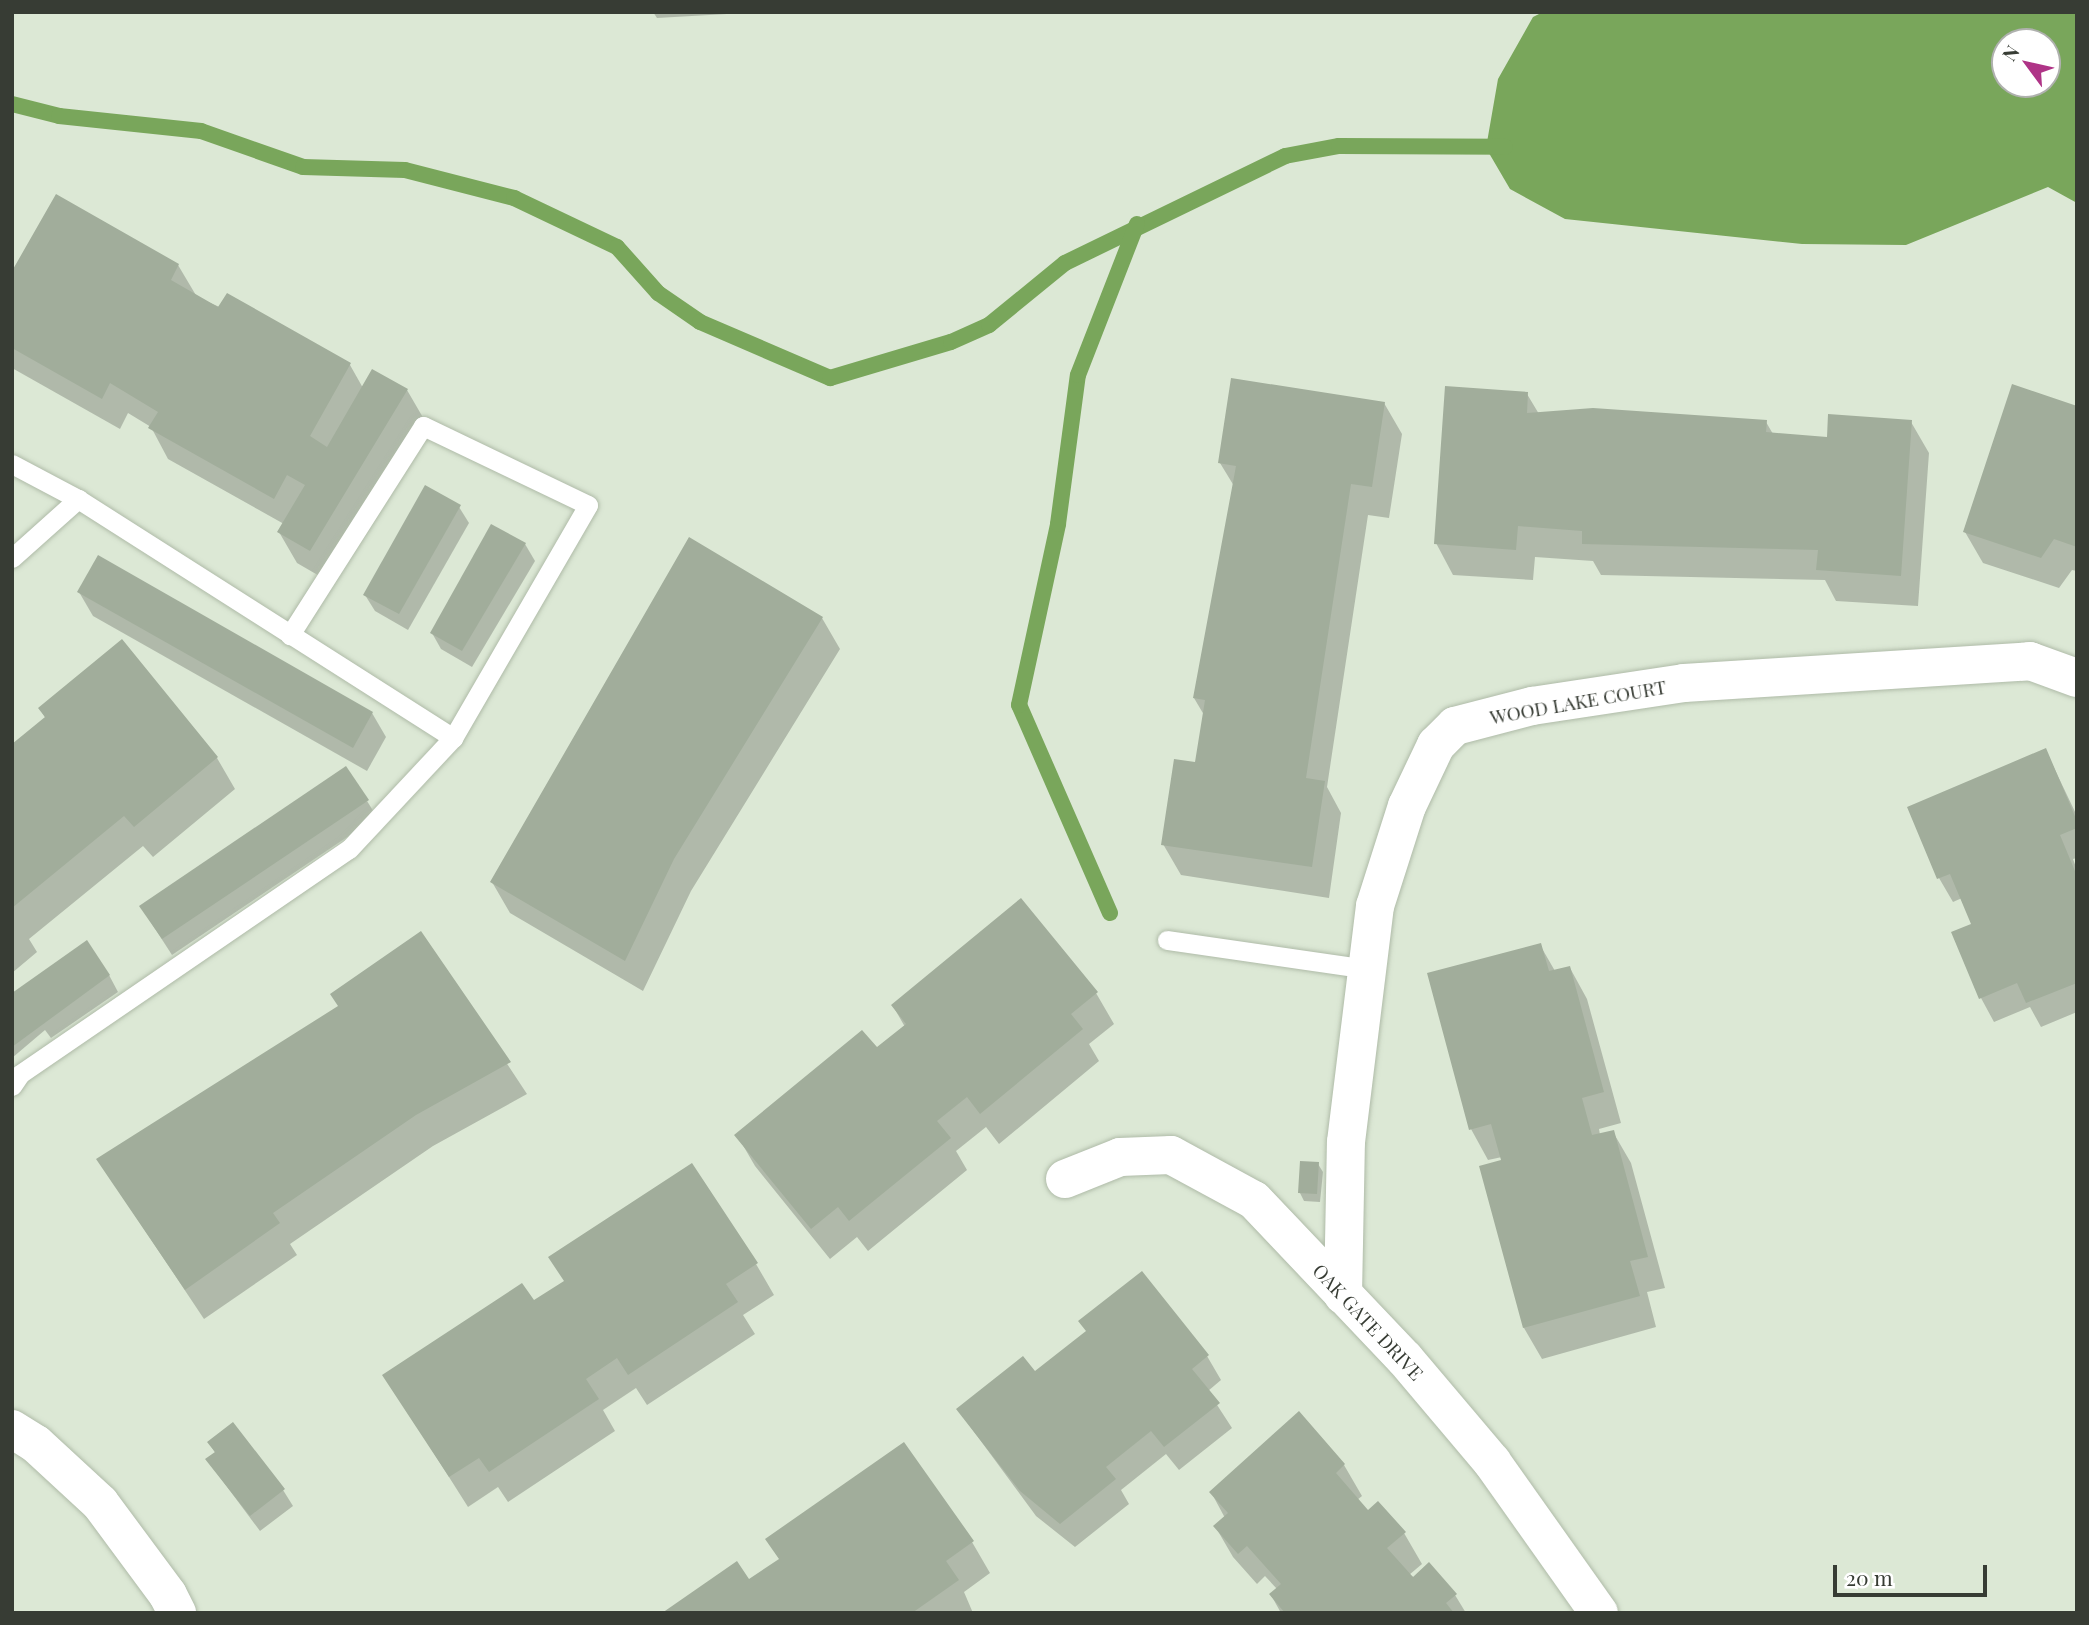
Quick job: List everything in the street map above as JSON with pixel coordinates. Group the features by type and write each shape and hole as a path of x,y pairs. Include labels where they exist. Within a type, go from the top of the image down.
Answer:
{"street":[{"name":"WOOD LAKE COURT","path":"1343,1295 1346,1142 1375,906 1407,806 1436,745 1455,726 1532,706 1684,683 2031,661 2077,678"},
{"name":"OAK GATE DRIVE","path":"1065,1179 1119,1157 1171,1155 1224,1180 1254,1200 1405,1359 1492,1462 1599,1613"},
{"path":"12,1429 36,1444 100,1503 168,1595 177,1613"}],"lane":[{"path":"12,1086 20,1074 349,849 453,738 587,505 423,426 290,635"},
{"path":"12,464 78,499 453,738"},
{"path":"12,558 78,499"},
{"path":"1167,940 1368,969"}],"shaded area":[{"path":"1543,12 2077,12 2077,203 2048,187 1906,245 1802,244 1565,219 1510,189 1486,148 1498,79 1533,17"}],"building":[{"path":"56,194 179,264 171,280 218,307 227,293 351,363 310,436 327,447 372,369 408,389 310,551 277,532 305,485 287,475 274,499 148,428 158,412 110,383 102,399 12,348 12,271"},
{"path":"1231,378 1385,402 1372,487 1351,484 1306,778 1325,781 1312,867 1161,845 1174,759 1195,762 1205,700 1193,698 1236,466 1218,463"},
{"path":"2012,384 2077,406 2077,547 2054,539 2041,558 1963,532"},
{"path":"1445,386 1528,392 1527,413 1593,408 1767,420 1766,432 1827,437 1828,414 1912,420 1901,576 1816,570 1818,550 1582,544 1582,531 1518,526 1516,550 1434,544"},
{"path":"425,485 461,505 399,614 363,595"},
{"path":"491,524 526,543 462,651 430,633"},
{"path":"689,537 823,617 674,859 625,961 490,882"},
{"path":"98,555 373,712 353,748 77,592"},
{"path":"122,639 218,757 134,827 124,816 12,908 12,744 45,717 38,708"},
{"path":"2046,748 2077,821 2077,828 2060,835 2077,876 2077,983 2026,1003 2017,983 1979,999 1951,932 1971,924 1950,874 1937,879 1907,807"},
{"path":"346,766 369,800 162,939 139,906"},
{"path":"1021,898 1098,992 1071,1014 1083,1029 980,1114 967,1097 937,1121 951,1138 849,1221 838,1207 811,1229 734,1135 862,1030 877,1047 906,1024 891,1005"},
{"path":"421,931 511,1062 416,1115 273,1213 280,1223 185,1290 96,1159 338,1006 330,994"},
{"path":"87,940 110,975 12,1047 12,993"},
{"path":"1541,943 1549,971 1570,966 1604,1092 1582,1098 1592,1135 1614,1130 1648,1257 1630,1261 1640,1296 1523,1328 1479,1166 1501,1160 1491,1124 1469,1130 1427,973"},
{"path":"1300,1161 1319,1162 1317,1194 1298,1193"},
{"path":"692,1163 758,1263 726,1284 738,1302 628,1375 617,1358 586,1379 599,1399 489,1472 479,1458 449,1477 382,1375 522,1283 534,1300 564,1281 548,1257"},
{"path":"1142,1271 1209,1355 1192,1369 1220,1403 1164,1447 1151,1431 1106,1467 1116,1479 1060,1524 1020,1491 956,1409 1023,1356 1035,1371 1086,1331 1078,1321"},
{"path":"1299,1411 1345,1464 1336,1473 1368,1510 1378,1501 1406,1532 1387,1548 1413,1577 1429,1562 1457,1594 1446,1603 1454,1613 1285,1613 1269,1594 1281,1584 1247,1546 1238,1554 1213,1526 1228,1513 1209,1492"},
{"path":"233,1422 285,1489 250,1516 205,1459 215,1452 207,1442"},
{"path":"904,1442 974,1541 946,1561 959,1580 912,1613 662,1613 737,1561 749,1579 779,1559 765,1539"}],"waterway":[{"path":"12,104 59,116 201,131 303,167 405,170 514,198 617,247 658,293 700,322 830,378 951,342 989,325 1065,263 1285,156 1339,146 1505,147"},
{"path":"1110,913 1019,705 1058,524 1078,375 1137,224"}]}
